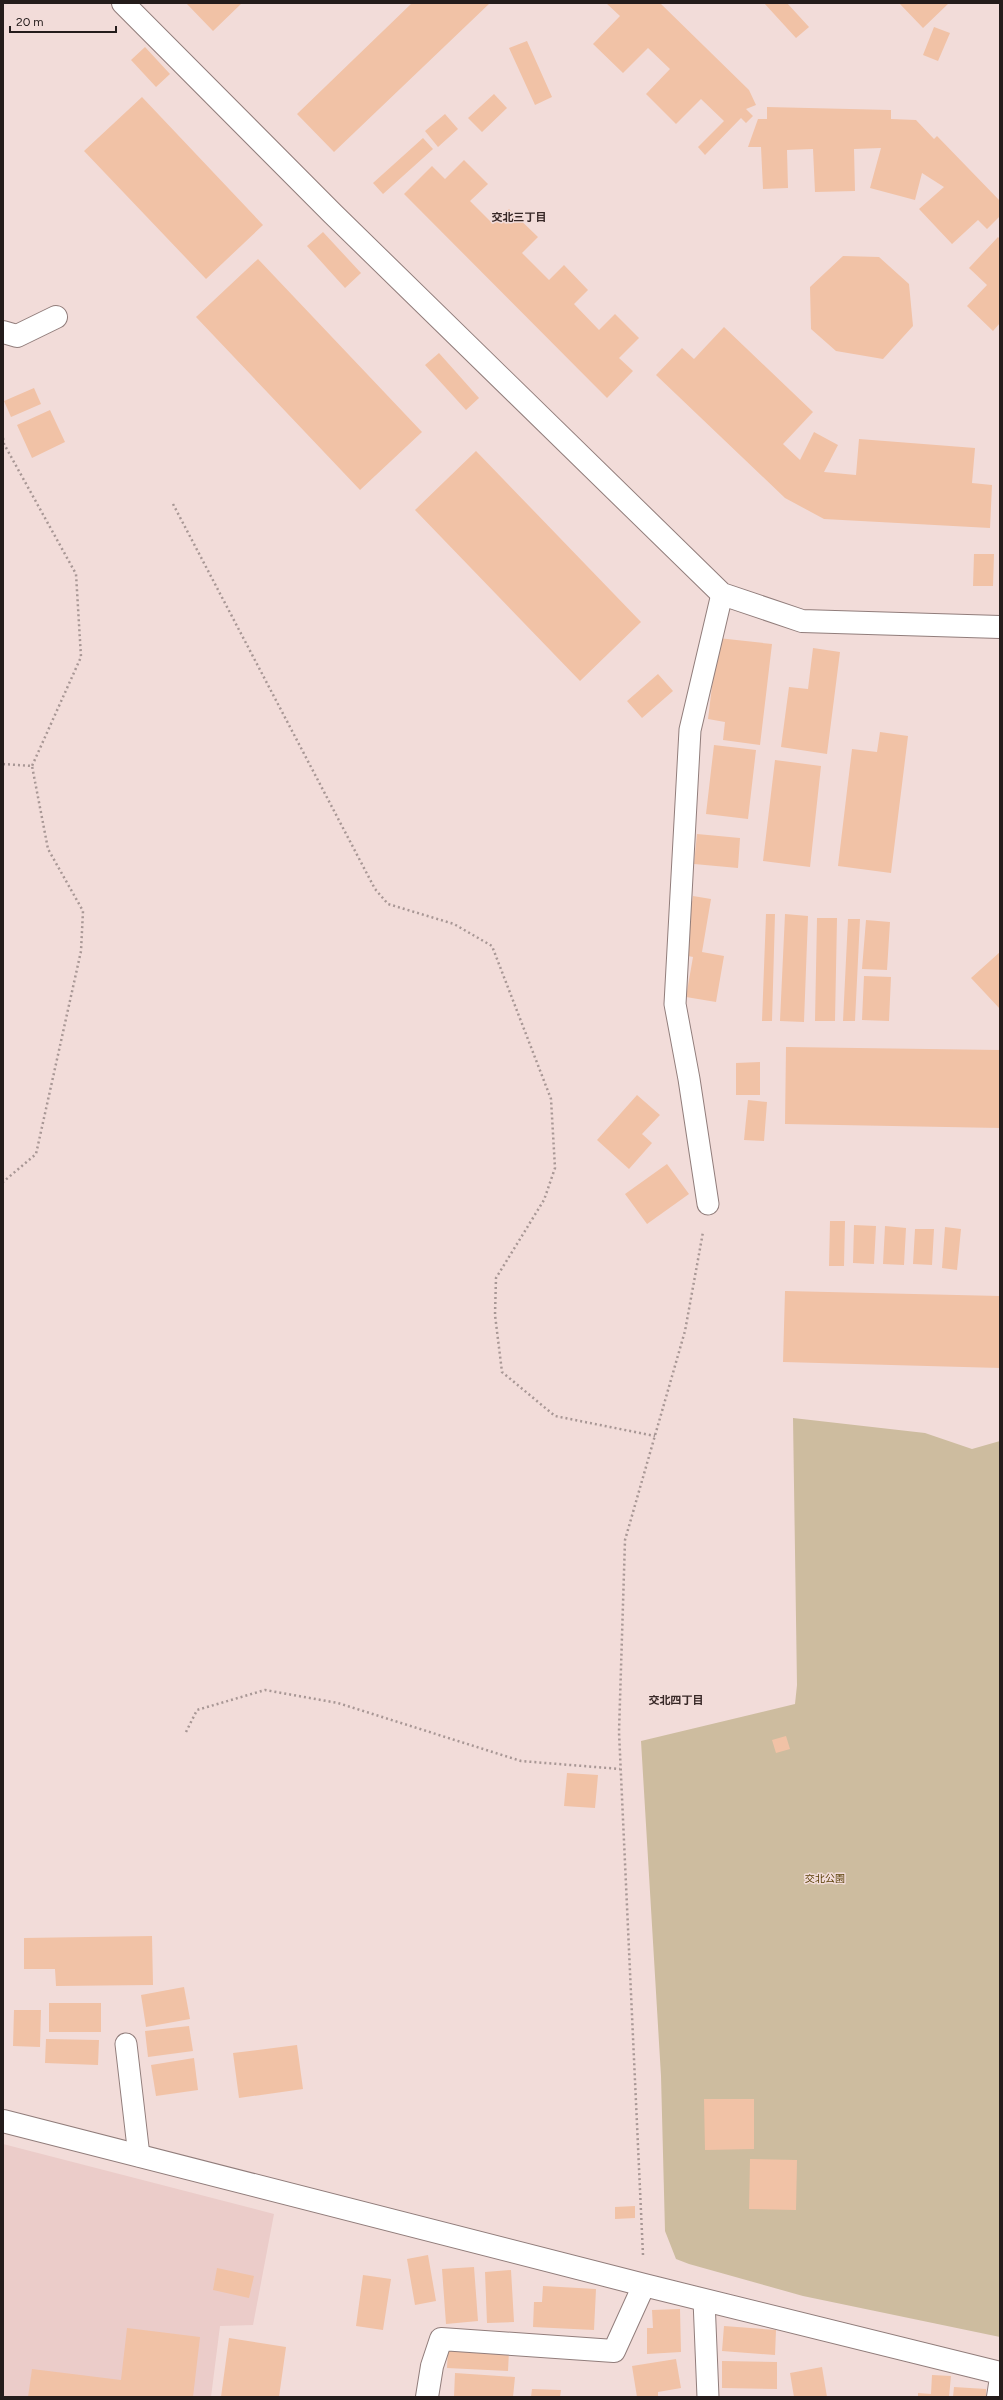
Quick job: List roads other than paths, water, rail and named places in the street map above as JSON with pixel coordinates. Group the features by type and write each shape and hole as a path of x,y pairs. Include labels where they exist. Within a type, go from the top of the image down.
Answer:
{"street":[{"path":"123,3 333,214 722,594 802,621 1000,626"},
{"path":"3,332 17,336 56,317"},
{"path":"3,2121 644,2285 1000,2373"},
{"path":"427,2397 432,2366 441,2339 614,2351 644,2285"},
{"path":"998,2397 1000,2384"}],"lane":[{"path":"708,1204 689,1079 675,1004 690,730 722,594"},
{"path":"126,2044 139,2156"},
{"path":"704,2300 708,2397"}],"district":[{"name":"交北三丁目","path":"519,217"},
{"name":"交北四丁目","path":"676,1700"}],"park label":[{"name":"交北公園","path":"825,1878"}]}
